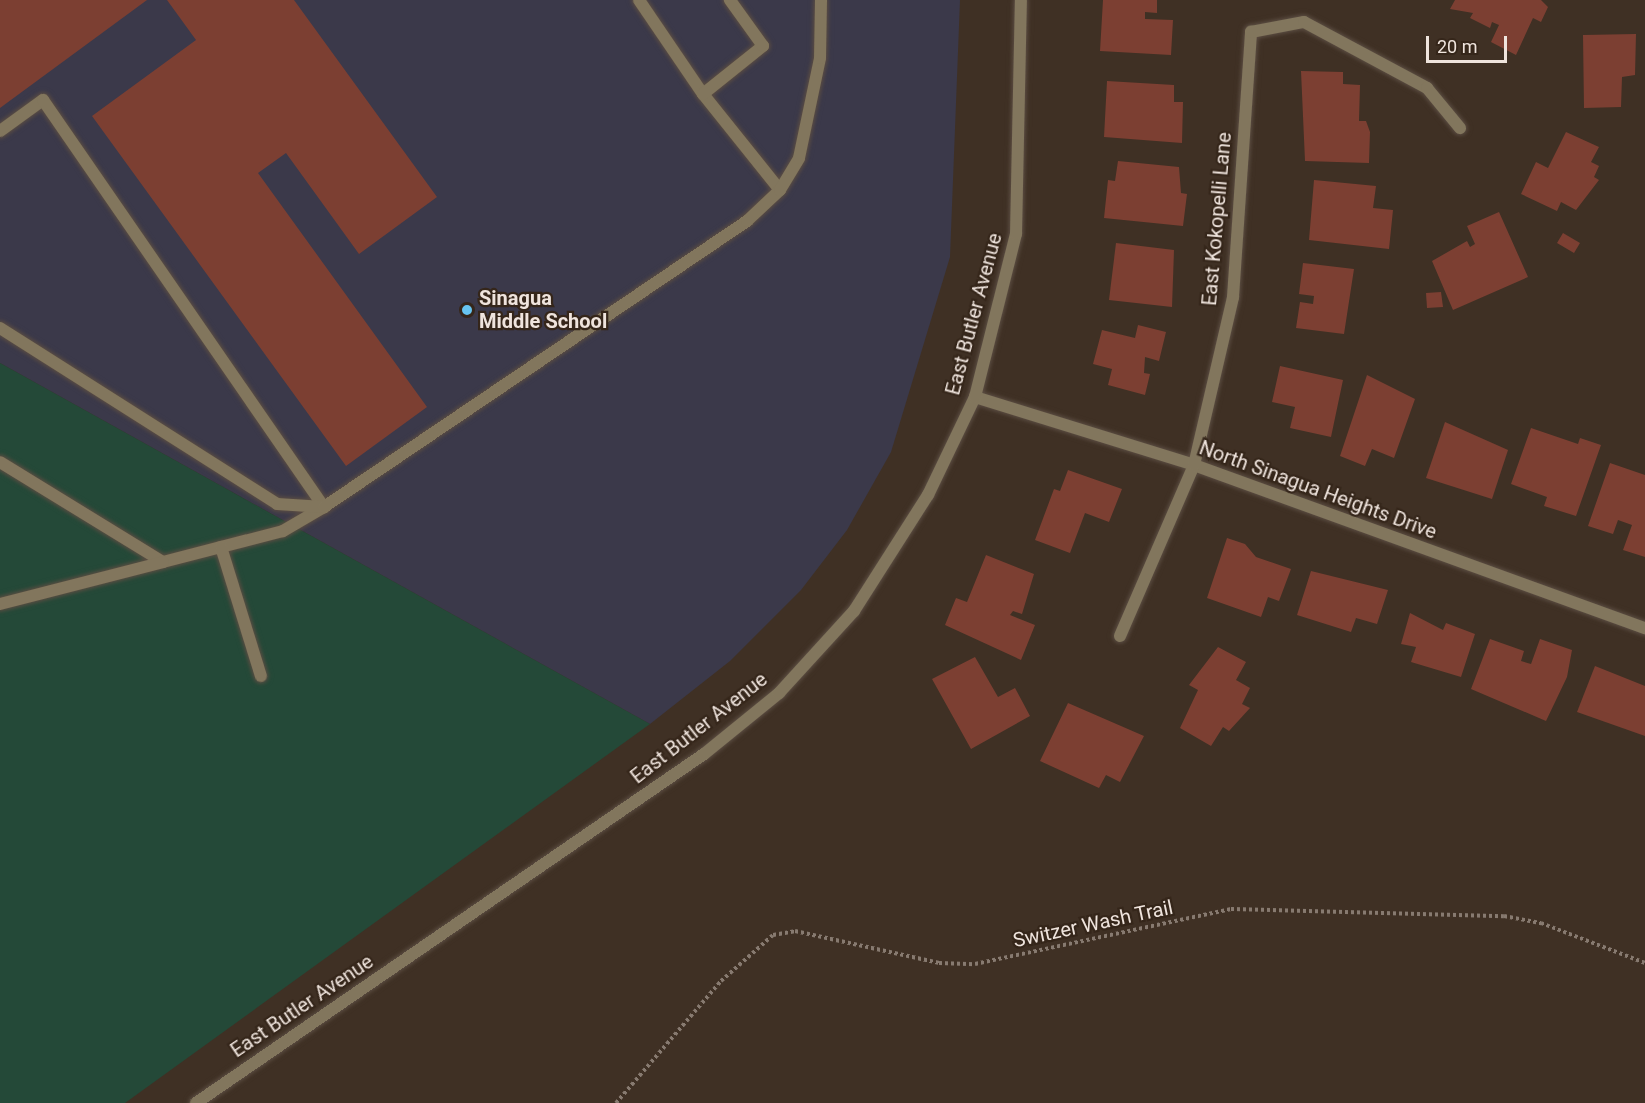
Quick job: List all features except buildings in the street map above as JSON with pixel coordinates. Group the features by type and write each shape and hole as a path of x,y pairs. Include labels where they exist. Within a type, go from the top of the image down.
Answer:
{"street":[{"path":"639,0 703,94 780,190"},
{"path":"703,94 764,46 730,0"},
{"path":"0,604 283,531 324,507 747,221 780,190 799,158 820,58 821,0"},
{"name":"East Butler Avenue","path":"196,1103 704,754 779,693 854,612 928,495 975,397 1016,234 1021,0"},
{"name":"East Kokopelli Lane","path":"1120,636 1194,465 1233,297 1251,32 1304,22 1427,88 1460,128"},
{"path":"0,131 43,100 324,507"},
{"path":"0,328 277,504 324,507"},
{"name":"North Sinagua Heights Drive","path":"975,397 1194,465 1645,628"},
{"path":"0,462 163,562"},
{"path":"221,547 261,676"}],"path":[{"name":"Switzer Wash Trail","path":"616,1103 721,981 773,935 795,931 939,963 975,964 1231,909 1504,916 1541,923 1645,963"}],"shaded area":[{"name":"Sinagua Middle School","path":"0,0 960,0 950,257 891,452 847,530 801,590 730,661 650,724 0,363"}],"green space":[{"path":"0,363 650,724 125,1103 0,1103"}],"place":[{"name":"Sinagua Middle School","path":"467,310"}]}
